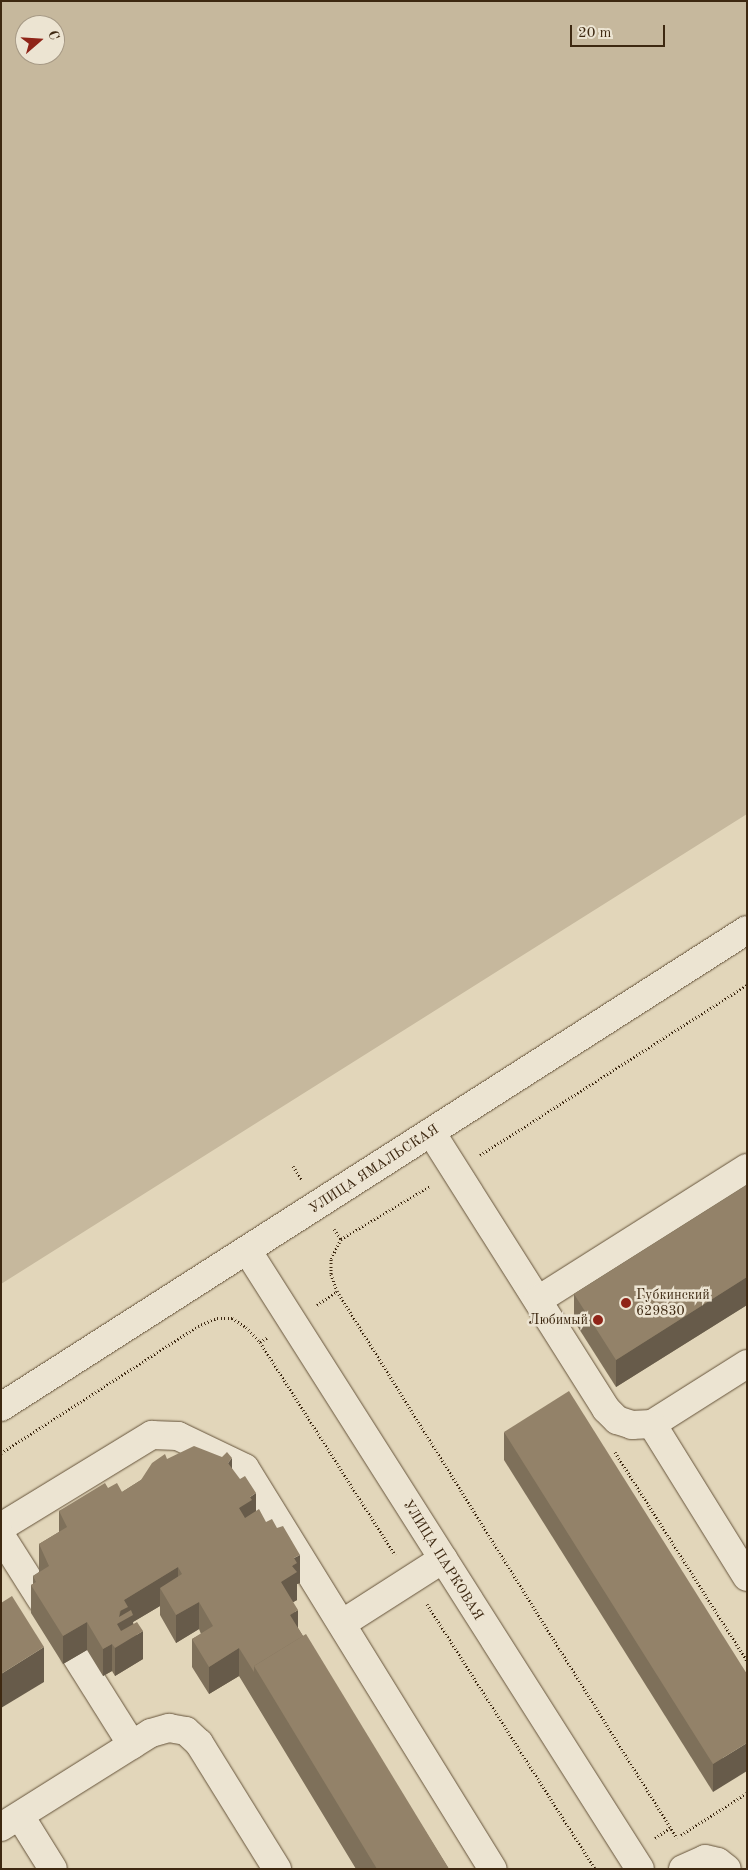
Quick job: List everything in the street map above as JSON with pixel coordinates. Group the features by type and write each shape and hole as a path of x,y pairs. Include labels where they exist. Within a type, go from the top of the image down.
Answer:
{"street":[{"name":"УЛИЦА ЯМАЛЬСКАЯ","path":"1,1407 747,930"},
{"path":"431,1132 606,1408 618,1420 632,1426 652,1424 747,1364"},
{"path":"538,1300 747,1168"},
{"name":"УЛИЦА ПАРКОВАЯ","path":"247,1250 640,1869"},
{"path":"652,1424 747,1577"},
{"path":"1,1527 138,1441 152,1436 178,1436 246,1468 493,1869"},
{"path":"1,1536 40,1599"},
{"path":"343,1623 443,1559"},
{"path":"76,1656 132,1745"},
{"path":"53,1869 11,1822 152,1733 169,1728 186,1731 199,1743 278,1869"},
{"path":"687,1866 705,1859 718,1862 727,1869"}],"path":[{"path":"687,1866 676,1838 337,1291 331,1274 331,1259 341,1239 456,1170 747,984"},
{"path":"319,1204 341,1239"},
{"path":"1,1453 198,1326 217,1318 232,1318 246,1327 260,1342 337,1291"},
{"path":"676,1838 747,1793"}],"shaded area":[{"path":"1,1 747,1 747,814 1,1284"}],"building":[{"path":"747,1185 747,1277 616,1360 574,1294"},
{"path":"569,1391 747,1674 747,1743 713,1764 504,1432"},
{"path":"194,1446 222,1457 227,1452 232,1458 228,1463 240,1479 245,1476 256,1493 250,1497 252,1500 239,1508 245,1518 259,1509 266,1522 272,1519 277,1528 283,1526 300,1555 294,1558 297,1563 292,1566 297,1572 281,1582 298,1610 290,1615 303,1636 254,1666 254,1672 239,1648 209,1667 192,1639 213,1626 199,1602 176,1615 160,1588 182,1574 178,1567 124,1600 128,1607 120,1611 119,1617 131,1610 133,1615 117,1624 121,1631 137,1622 143,1631 115,1648 112,1644 103,1649 87,1622 63,1636 31,1585 36,1582 33,1576 49,1566 39,1544 67,1527 59,1511 105,1483 108,1488 117,1483 122,1492 141,1480 152,1463 165,1454 167,1459"},
{"path":"12,1596 44,1647 1,1674 1,1603"},
{"path":"306,1634 449,1869 377,1869 254,1666"}],"place":[{"name":"Губкинский 629830","path":"626,1303"},
{"name":"Любимый","path":"598,1320"}]}
